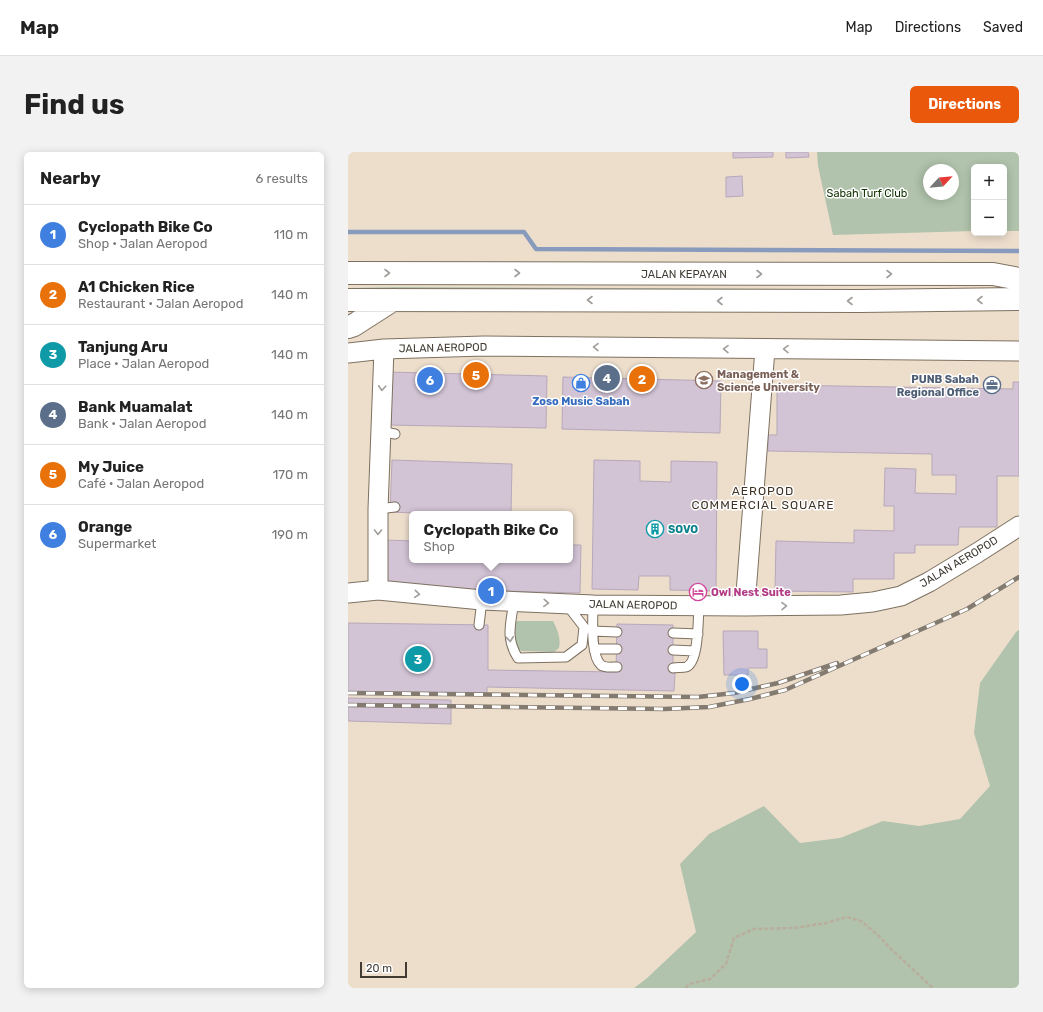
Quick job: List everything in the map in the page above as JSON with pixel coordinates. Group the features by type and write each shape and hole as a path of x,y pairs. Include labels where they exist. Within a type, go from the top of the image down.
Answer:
{"highway":[{"path":"993,274 1012,265 1019,265"},
{"name":"JALAN KEPAYAN","path":"348,273 993,274 1019,279"},
{"path":"348,300 867,301 1019,299"},
{"path":"348,327 354,325 393,300"}],"street":[{"path":"807,349 824,342 867,339 964,338 1019,340"},
{"name":"JALAN AEROPOD","path":"348,353 384,349 484,346 1019,350"},
{"path":"378,590 386,508 388,433 384,349"},
{"path":"745,606 765,349"},
{"name":"JALAN AEROPOD","path":"348,593 378,590 482,600 593,605 841,605 873,602 901,596 929,582 1019,526"}],"lane":[{"path":"479,625 482,600"},
{"path":"514,601 509,635 511,648 518,658 566,657 582,646 584,627 566,604"},
{"path":"593,605 592,631 595,649 601,665 604,667 617,667"},
{"path":"673,668 686,667 691,663 694,657 698,634 699,606"},
{"path":"592,631 617,632"},
{"path":"673,633 698,634"},
{"path":"595,649 617,649"},
{"path":"673,650 695,651"}],"path":[{"path":"686,988 689,984 710,980 726,964 734,938 754,929 795,928 826,923 847,917 861,921 878,935 933,988"}],"green space":[{"name":"Sabah Turf Club","path":"817,152 1019,152 1019,231 1007,231 1007,164 971,164 971,231 833,235 818,166"},
{"path":"348,288 1019,290 348,292"},
{"path":"515,621 553,621 559,634 559,648 554,652 522,651 516,648 514,642"},
{"path":"1019,630 1019,988 634,988 646,979 696,932 680,864 709,834 764,806 800,843 840,838 883,821 919,826 960,819 990,786 974,733 980,683 1016,632"}],"building":[{"path":"733,152 773,152 773,157 733,158"},
{"path":"786,152 808,152 809,157 786,158"},
{"path":"742,176 743,196 726,197 726,177"},
{"path":"388,372 547,376 546,428 388,425"},
{"path":"563,377 721,381 720,433 562,429"},
{"path":"1013,382 1019,382 1019,476 997,476 997,527 959,527 958,545 915,545 915,553 894,553 894,579 853,579 853,592 775,591 776,541 854,543 854,530 894,531 894,506 884,506 885,468 916,469 915,493 956,494 956,475 932,475 932,454 768,451 768,435 777,435 777,385 1013,389"},
{"path":"392,460 512,464 511,511 390,512"},
{"name":"SOVO","path":"594,460 640,461 640,481 671,482 671,461 717,462 716,591 670,590 670,576 639,576 638,590 592,589"},
{"path":"385,540 409,541 409,563 573,563 573,545 581,545 580,593 384,588"},
{"path":"348,623 488,625 488,670 616,672 617,624 673,625 673,673 675,673 674,691 487,687 487,694 348,693"},
{"path":"723,631 758,631 758,649 767,649 767,668 748,668 748,675 724,675"},
{"path":"348,698 451,700 451,724 348,721"}],"waterway":[{"path":"348,232 524,232 536,249 1019,251"}],"railway":[{"path":"348,705 664,709 709,707 785,690 967,609 1019,577"},
{"path":"348,693 698,697 734,693 778,683 837,663"}],"place":[{"name":"My Juice","path":"476,375"},
{"name":"Bank Muamalat","path":"607,378"},
{"name":"A1 Chicken Rice","path":"642,379"},
{"name":"Orange","path":"430,380"},
{"name":"Management & Science University","path":"704,380"},
{"name":"Zoso Music Sabah","path":"581,383"},
{"name":"PUNB Sabah Regional Office","path":"992,385"},
{"name":"SOVO","path":"655,529"},
{"name":"Cyclopath Bike Co","path":"491,591"},
{"name":"Owl Nest Suite","path":"698,592"},
{"name":"Tanjung Aru","path":"418,659"}],"district":[{"name":"AEROPOD COMMERCIAL SQUARE","path":"763,498"}]}
